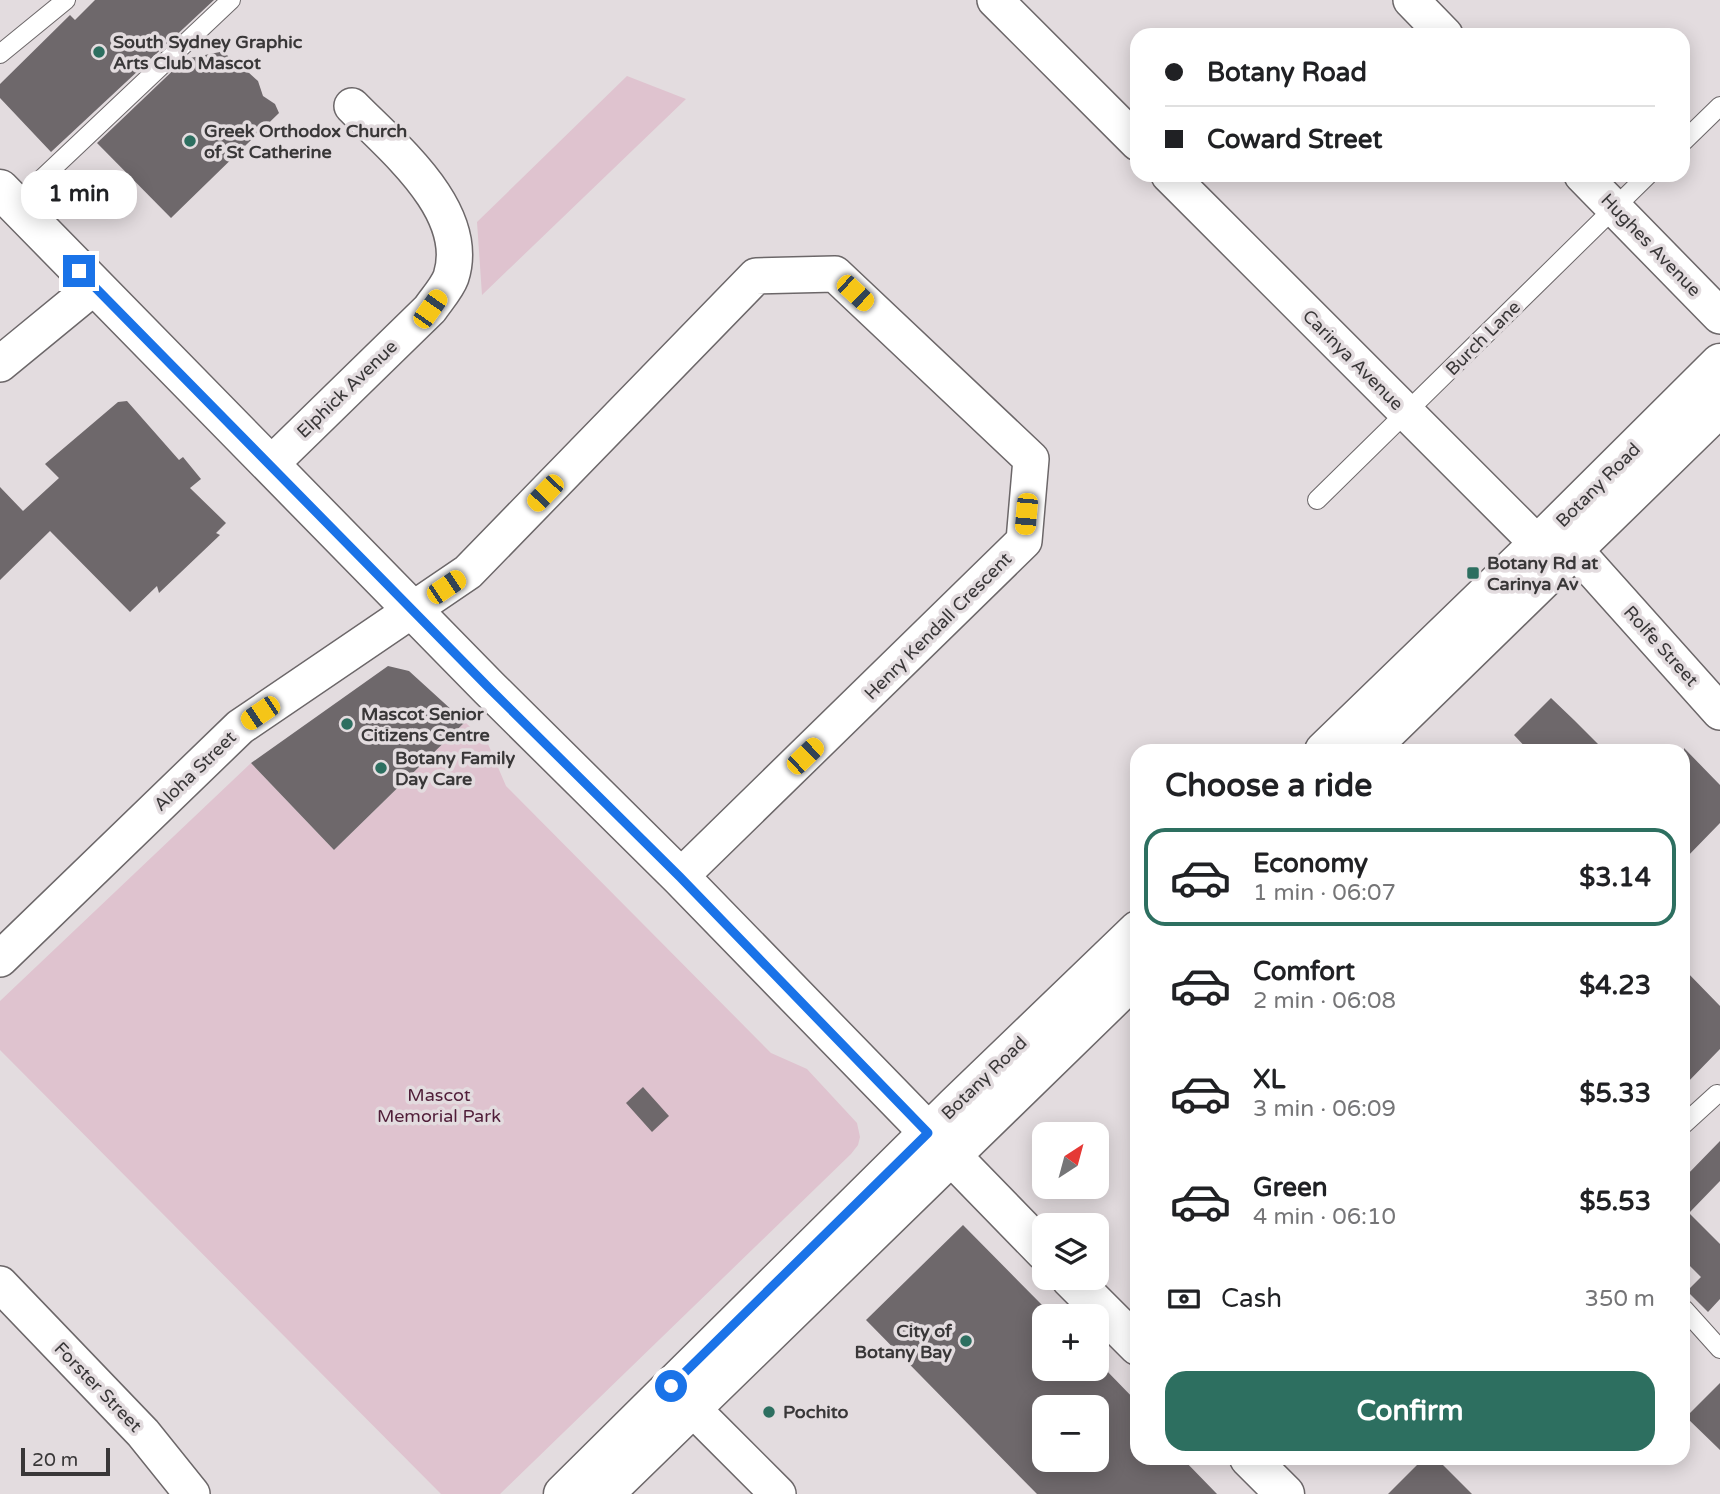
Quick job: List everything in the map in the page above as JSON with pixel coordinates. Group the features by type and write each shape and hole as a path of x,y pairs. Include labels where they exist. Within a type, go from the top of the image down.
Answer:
{"main road":[{"path":"8,197 412,610 680,877 1032,1239"},
{"name":"Botany Road","path":"1373,744 1556,547 1720,363"},
{"name":"Botany Road","path":"1332,744 1720,407"},
{"name":"Botany Road","path":"604,1494 692,1408 1130,939"},
{"name":"Botany Road","path":"563,1494 939,1145 1130,981"},
{"path":"1082,1290 1130,1338"},
{"path":"1256,1465 1285,1494"}],"street":[{"path":"995,0 1130,136"},
{"path":"1410,0 1438,28"},
{"name":"Elphick Avenue","path":"270,465 430,309 451,279 454,251 446,217 421,177 352,106"},
{"name":"Carinya Avenue","path":"1176,182 1407,414 1556,547"},
{"name":"Hughes Avenue","path":"1589,182 1720,316"},
{"name":"Henry Kendall Crescent","path":"412,610 468,572 756,276 835,274 1031,459 1024,541 680,877"},
{"path":"0,364 95,286"},
{"name":"Rolfe Street","path":"1556,547 1720,712"},
{"name":"Aloha Street","path":"0,959 240,727 412,610"},
{"name":"Forster Street","path":"0,1284 143,1433 192,1494"},
{"path":"692,1408 778,1494"}],"lane":[{"path":"0,54 66,0"},
{"path":"8,197 231,0"},
{"path":"1690,135 1720,106"},
{"name":"Burch Lane","path":"1317,500 1641,182"},
{"path":"1690,1119 1717,1094"},
{"path":"1690,1315 1718,1342"}],"green space":[{"path":"627,76 686,99 482,295 477,222"},
{"name":"Mascot Memorial Park","path":"465,722 488,744 506,786 771,1053 807,1069 857,1123 860,1137 851,1154 500,1494 441,1494 0,1050 0,1001 251,763 334,850"}],"building":[{"name":"South Sydney Graphic Arts Club Mascot","path":"95,0 214,0 51,152 0,98 0,84 70,15 75,20"},
{"path":"226,53 234,67 248,72 258,81 263,96 275,104 279,113 171,218 97,143 185,59"},
{"path":"127,401 179,460 183,457 201,479 190,488 226,523 216,533 220,535 159,593 157,586 130,612 50,531 0,580 0,487 23,511 59,478 45,464 118,402"},
{"path":"388,666 409,671 465,722 334,850 251,763"},
{"path":"1551,698 1598,744 1522,744 1514,735"},
{"path":"1690,754 1720,785 1720,823 1690,854"},
{"path":"1690,975 1720,1006 1720,1049 1690,1080"},
{"path":"643,1087 669,1116 652,1132 626,1103"},
{"path":"1720,1141 1720,1181 1690,1212 1690,1172"},
{"path":"1690,1214 1720,1244 1720,1299 1708,1312 1690,1294 1690,1288 1701,1277 1690,1266"},
{"name":"City of Botany Bay","path":"963,1225 1041,1304 1032,1304 1032,1381 1109,1381 1109,1373 1130,1395 1130,1465 1189,1465 1217,1494 1037,1494 866,1320"},
{"path":"1720,1383 1720,1450 1690,1421 1690,1413"},
{"path":"1417,1465 1443,1465 1472,1494 1388,1494"}],"place":[{"name":"South Sydney Graphic Arts Club Mascot","path":"99,52"},
{"name":"Greek Orthodox Church of St Catherine","path":"190,141"},
{"name":"Botany Rd at Carinya Av","path":"1473,573"},
{"name":"Mascot Senior Citizens Centre","path":"347,724"},
{"name":"Botany Family Day Care","path":"381,768"},
{"name":"City of Botany Bay","path":"966,1341"},
{"name":"Pochito","path":"769,1412"}],"route":[{"path":"79,271 489,688 680,877 928,1133 671,1386"}]}
